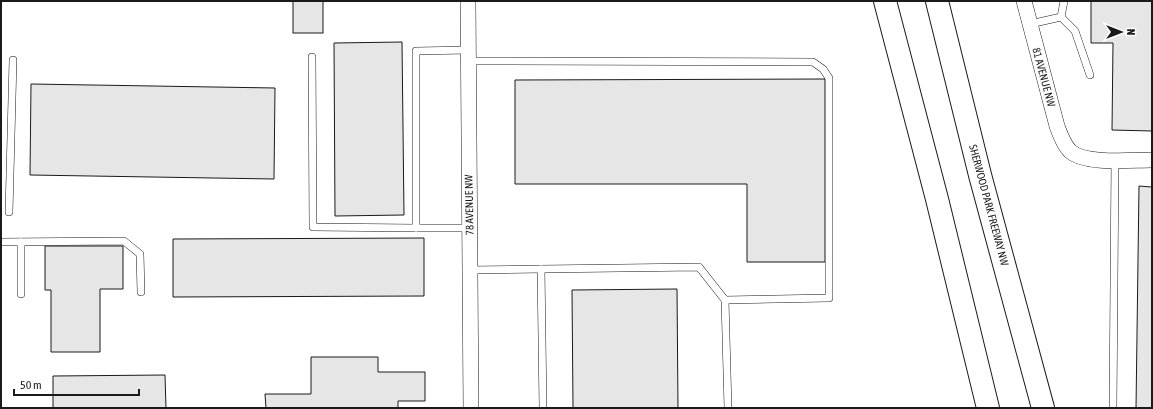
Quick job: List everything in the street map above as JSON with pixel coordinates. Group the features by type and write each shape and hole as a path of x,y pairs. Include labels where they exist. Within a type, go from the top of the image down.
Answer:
{"highway":[{"path":"885,1 937,199 988,408"},
{"name":"SHERWOOD PARK FREEWAY NW","path":"937,1 980,175 1043,408"}],"street":[{"name":"78 AVENUE NW","path":"468,1 472,408"},
{"name":"81 AVENUE NW","path":"1024,1 1056,126 1062,140 1069,150 1085,158 1115,160"},
{"path":"1115,160 1152,160"}],"lane":[{"path":"1061,17 1064,1"},
{"path":"1030,24 1061,17"},
{"path":"1061,17 1075,32 1090,74"},
{"path":"416,228 416,51 468,56 813,62 823,69 829,78 829,298 725,300"},
{"path":"312,57 313,227 470,228"},
{"path":"9,212 13,60"},
{"path":"1113,408 1115,160"},
{"path":"1,242 124,241 140,254 141,292"},
{"path":"21,242 21,294"},
{"path":"470,270 699,267 725,300 728,408"},
{"path":"541,269 544,408"}],"building":[{"path":"293,1 323,1 323,33 293,33"},
{"path":"1091,1 1152,1 1152,131 1112,130 1113,43 1091,43"},
{"path":"402,42 404,215 335,216 334,43"},
{"path":"825,79 825,262 747,262 747,184 515,184 515,80"},
{"path":"31,84 275,88 274,179 30,175"},
{"path":"1139,186 1152,187 1152,408 1136,408"},
{"path":"424,238 424,296 173,297 173,239"},
{"path":"45,246 123,246 123,289 100,289 100,352 51,352 51,290 45,290"},
{"path":"677,289 678,408 573,408 572,290"},
{"path":"311,357 378,357 378,372 425,372 425,401 398,401 398,408 266,408 265,394 311,394"},
{"path":"165,375 166,408 53,408 53,376"}]}
